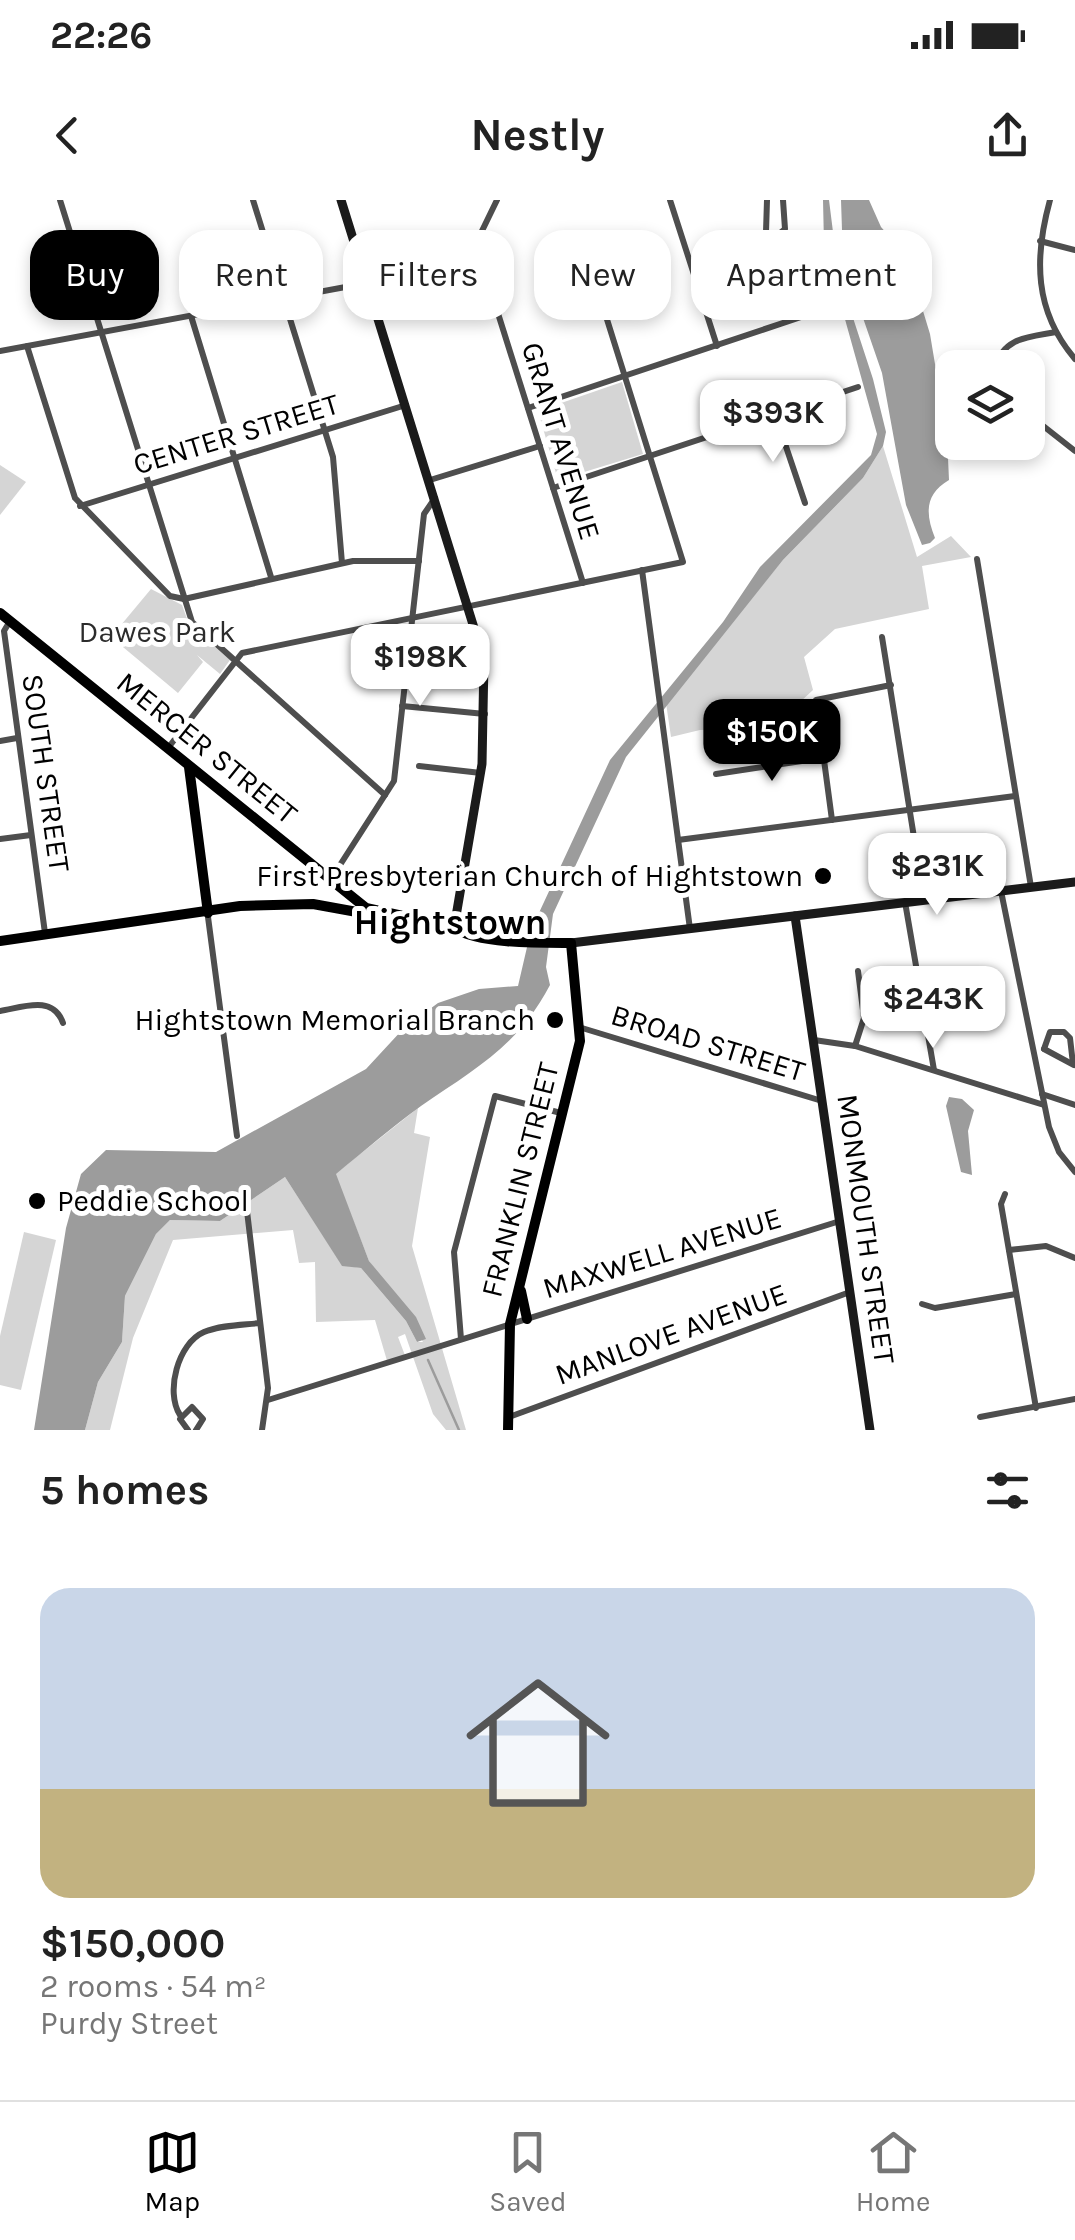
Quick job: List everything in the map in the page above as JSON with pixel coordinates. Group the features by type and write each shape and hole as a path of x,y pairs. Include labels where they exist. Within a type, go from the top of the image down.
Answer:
{"main road":[{"name":"MERCER STREET","path":"5,617 330,880 366,908 385,915"},
{"path":"188,766 208,913"},
{"path":"0,941 297,904 333,906 352,914 385,915 508,938 571,943"},
{"path":"551,943 574,957"},
{"name":"FRANKLIN STREET","path":"508,1424 510,1324 582,1028 571,943"},
{"path":"520,1281 527,1319"}],"street":[{"path":"60,200 184,599 196,626 385,795"},
{"path":"253,200 262,230"},
{"path":"341,200 350,230"},
{"name":"GRANT AVENUE","path":"497,200 480,235 478,250 582,582"},
{"path":"670,200 718,346"},
{"path":"767,200 765,226 772,237 784,232 784,200"},
{"path":"1050,200 1040,241 1040,288 1056,332 1075,359"},
{"path":"1040,241 1075,250"},
{"path":"0,351 179,318"},
{"path":"192,320 270,577"},
{"path":"290,320 338,482 342,562"},
{"path":"379,320 484,660 486,714 481,774 454,928"},
{"path":"168,748 242,653 684,562 608,320"},
{"path":"528,408 793,320"},
{"path":"1002,350 1013,342 1056,332"},
{"path":"27,346 80,506 170,596 184,599 342,562 378,558 419,561"},
{"path":"553,488 858,386"},
{"name":"CENTER STREET","path":"80,506 406,405"},
{"path":"774,414 805,503"},
{"path":"1045,427 1075,451"},
{"path":"430,480 540,446"},
{"path":"330,880 394,780 424,514 435,498"},
{"path":"977,559 1031,887"},
{"path":"642,570 690,929"},
{"name":"SOUTH STREET","path":"5,617 17,738 45,934"},
{"path":"882,637 924,900"},
{"path":"832,820 816,700 891,684"},
{"path":"402,706 486,714"},
{"path":"0,740 17,738"},
{"path":"716,774 822,758"},
{"path":"420,766 481,774"},
{"path":"678,840 1015,796"},
{"path":"0,839 31,835"},
{"path":"571,943 1075,882"},
{"path":"1000,891 1045,1106 1058,1152 1075,1172"},
{"path":"905,902 934,1070"},
{"path":"208,913 238,1136"},
{"name":"MONMOUTH STREET","path":"795,916 870,1430"},
{"path":"855,1046 864,1018 858,970"},
{"path":"0,1011 48,1004 58,1010 63,1023"},
{"name":"BROAD STREET","path":"582,1028 822,1101"},
{"path":"1044,1049 1046,1035 1059,1030 1070,1038 1074,1062"},
{"path":"814,1040 855,1046 1045,1106"},
{"path":"1033,1051 1044,1049 1074,1062"},
{"path":"1042,1094 1075,1105"},
{"path":"461,1339 454,1252 495,1096 561,1113"},
{"path":"1005,1194 1001,1204 1036,1408"},
{"path":"247,1212 268,1400 262,1430"},
{"name":"MAXWELL AVENUE","path":"268,1400 840,1221"},
{"path":"1008,1250 1046,1246 1075,1258"},
{"name":"MANLOVE AVENUE","path":"508,1424 850,1292"},
{"path":"922,1304 936,1308 1016,1294"},
{"path":"188,1430 173,1390 189,1344 202,1332 260,1323"},
{"path":"980,1416 1075,1399"},
{"path":"180,1415 188,1408 198,1410 204,1419 196,1430"}],"green space":[{"path":"622,382 643,454 558,480 538,411"},
{"path":"883,446 917,557 951,536 971,557 922,566 929,609 835,629 804,657 813,690 799,703 750,706 745,729 700,730 671,737 666,703 783,560 863,478"},
{"path":"0,465 26,482 0,515"},
{"name":"Dawes Park","path":"151,589 182,605 189,624 230,660 220,674 197,655 203,662 178,693 111,637"},
{"path":"418,1108 414,1133 430,1137 412,1246 466,1430 446,1430 433,1414 405,1334 398,1337 406,1358 388,1364 375,1320 316,1322 315,1262 299,1263 293,1230 173,1240 133,1338 110,1430 85,1430 98,1382 122,1342 125,1296 156,1234 170,1220 220,1221 285,1177 342,1265 361,1268 406,1321 417,1342 423,1342 369,1261 335,1174"},
{"path":"24,1232 56,1240 21,1390 0,1385 0,1336"}],"shaded area":[{"path":"823,200 829,200 833,230 824,230"},
{"path":"841,200 869,200 884,230 842,230"},
{"path":"845,320 854,320 873,379 886,432 883,446 863,478 783,560 626,757 553,914 546,967 550,985 538,1006 494,1054 410,1114 336,1174 369,1261 416,1317 426,1339 417,1342 406,1321 361,1268 342,1266 285,1177 220,1221 170,1220 156,1234 125,1296 122,1342 98,1382 85,1430 34,1430 66,1228 81,1174 106,1150 216,1152 366,1069 403,1029 438,1003 479,989 518,986 531,930 610,760 723,622 760,567 871,455 877,434"},
{"path":"864,320 926,320 935,364 935,460 948,460 949,480 931,498 929,512 935,538 930,543 922,545 906,505 882,373"},
{"path":"949,1097 962,1099 974,1110 968,1131 972,1175 961,1172 946,1106"}],"waterway":[{"path":"428,1360 459,1430"}],"place":[{"name":"First Presbyterian Church of Hightstown","path":"823,876"},
{"name":"Hightstown Memorial Branch","path":"555,1020"},
{"name":"Peddie School","path":"37,1201"}],"district":[{"name":"Hightstown","path":"450,922"}]}
